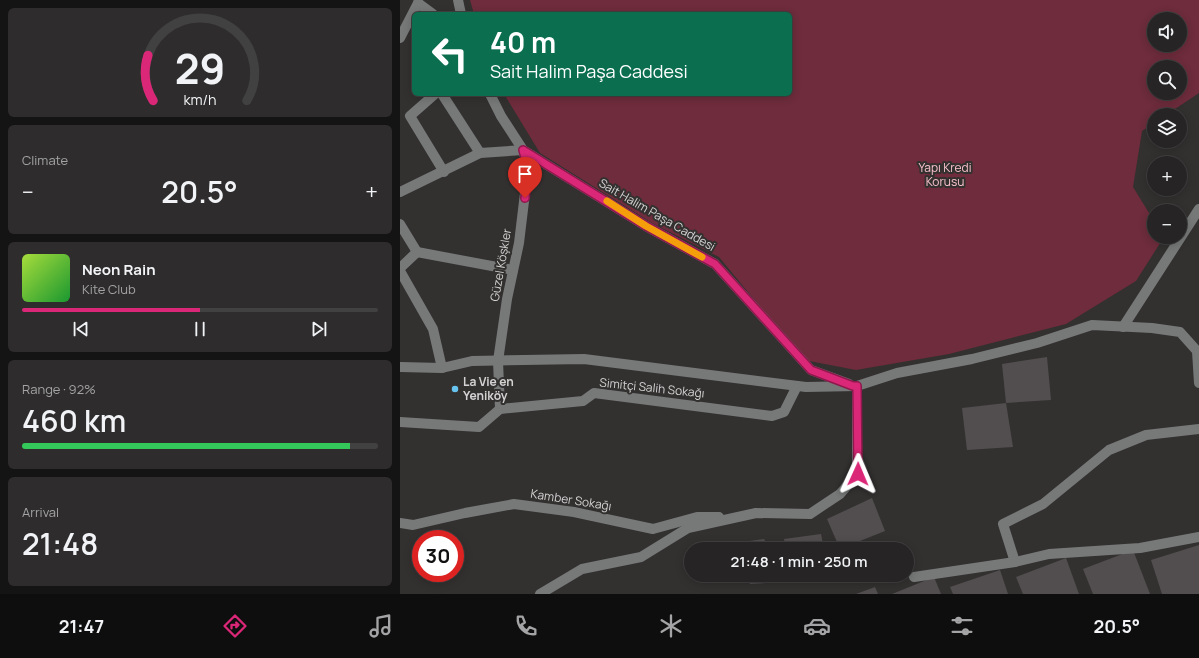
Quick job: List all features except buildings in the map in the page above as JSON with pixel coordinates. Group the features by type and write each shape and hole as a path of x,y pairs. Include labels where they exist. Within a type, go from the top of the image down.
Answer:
{"street":[{"path":"458,0 461,12"},
{"path":"413,12 418,2 430,12"},
{"path":"400,38 412,14"},
{"path":"433,96 410,116 444,172"},
{"path":"443,96 480,153"},
{"name":"Sait Halim Paşa Caddesi","path":"491,96 501,116 523,150 646,226 715,264 811,370 855,386"},
{"path":"400,192 444,172 480,153 523,150"},
{"name":"Güzel Köşkler","path":"500,408 498,360 507,299 519,243 528,168 523,150"},
{"path":"1123,327 1199,209"},
{"path":"400,224 417,252 513,270"},
{"path":"400,268 417,252"},
{"path":"400,271 433,329 442,368"},
{"path":"400,367 442,368 472,361 584,359 797,386 855,386 897,373 972,359 1037,343 1092,325 1152,328 1180,332 1198,351 1199,383"},
{"name":"Simitçi Salih Sokağı","path":"500,408 583,401 594,393 772,416 784,412 797,386"},
{"path":"540,594 582,569 641,557 688,528 756,513 810,514 840,494 858,474 855,386"},
{"path":"400,422 479,427 500,408"},
{"path":"1015,562 1003,524 1043,504 1109,450 1146,435 1199,429"},
{"name":"Kamber Sokağı","path":"400,523 413,525 514,504 574,512 653,529 697,517 737,517"},
{"path":"914,578 1015,562 1049,554 1140,548 1199,537"}],"green space":[{"name":"Yapı Kredi Korusu","path":"470,0 1199,0 1199,93 1176,108 1147,108 1147,128 1142,131 1133,187 1147,210 1147,244 1160,244 1136,281 1066,324 949,354 856,370 809,361 761,308 719,257 652,223 540,153 505,96 792,96 792,12 473,12"}],"slow traffic":[{"path":"607,201 646,226 702,257"}],"place":[{"name":"La Vie en Yeniköy","path":"455,389"}],"route":[{"path":"525,198 528,168 523,150 646,226 715,264 811,370 853,386 857,386 858,474"}]}
